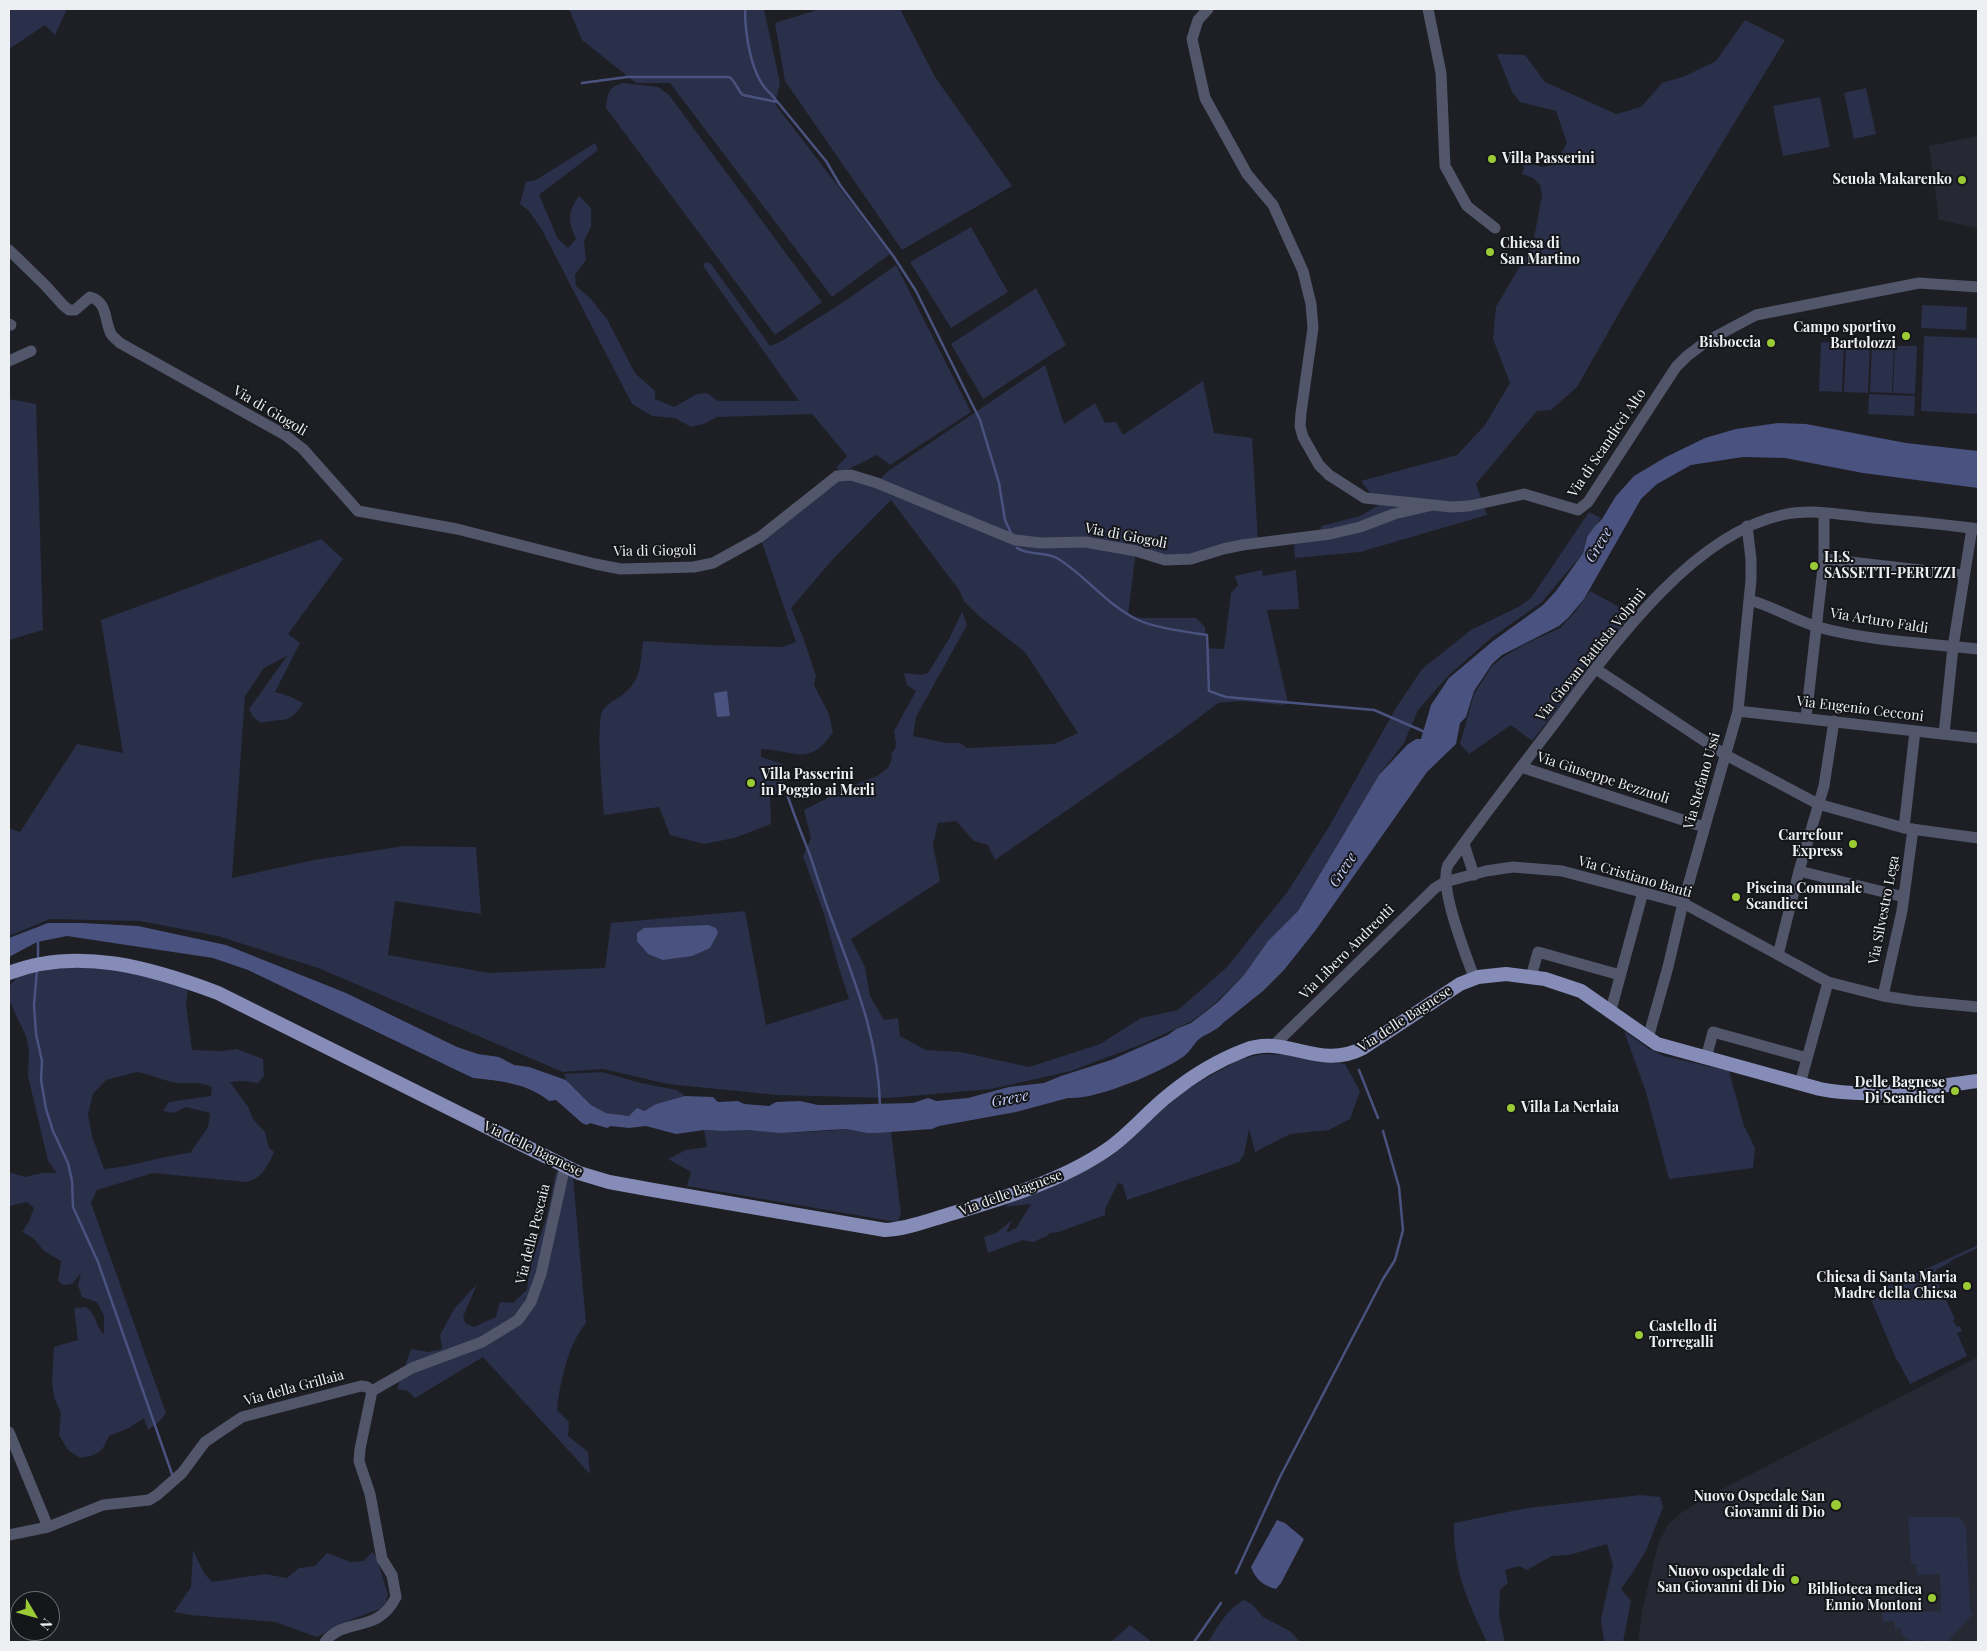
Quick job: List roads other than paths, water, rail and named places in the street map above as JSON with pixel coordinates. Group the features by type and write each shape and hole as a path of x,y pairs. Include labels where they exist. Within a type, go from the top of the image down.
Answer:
{"main road":[{"name":"Via delle Bagnese","path":"9,973 48,962 88,960 127,966 183,980 218,993 565,1166 591,1177 625,1185 873,1228 892,1229 976,1206 1076,1168 1113,1145 1170,1093 1209,1068 1256,1046 1273,1046 1327,1056 1349,1055 1363,1048 1460,984 1474,978 1497,974 1545,979 1572,986 1592,997 1648,1038 1669,1048 1839,1093 1872,1094 1978,1081"}],"street":[{"name":"Via di Scandicci Alto","path":"1208,9 1198,20 1192,39 1204,98 1247,174 1273,206 1303,271 1311,304 1314,328 1301,413 1300,426 1303,437 1319,465 1329,475 1365,498 1433,505 1469,506 1524,494 1572,510 1582,509 1676,367 1691,352 1723,332 1756,315 1919,283 1978,287"},
{"path":"1428,9 1441,73 1445,166 1467,206 1495,228"},
{"name":"Via di Giogoli","path":"9,250 69,310 75,310 90,297 97,299 104,307 112,335 120,343 285,435 303,449 358,511 457,529 621,569 694,567 713,563 760,536 837,476 851,475 877,483 1015,540 1085,542 1136,551 1165,560 1192,559 1242,545 1330,534 1360,527 1394,514 1433,505"},
{"path":"9,361 31,351"},
{"path":"1806,718 1824,559 1824,512"},
{"name":"Via Giovan Battista Volpini","path":"1446,882 1445,874 1448,865 1596,669 1652,603 1675,579 1706,552 1747,526 1788,514 1824,512 1975,529"},
{"name":"Via Stefano Ussi","path":"1648,1038 1724,754 1738,711 1749,600 1751,559 1747,526"},
{"path":"1944,734 1953,646 1964,575 1975,529"},
{"path":"1824,559 1964,575"},
{"name":"Via Arturo Faldi","path":"1749,600 1767,604 1816,626 1866,636 1978,650"},
{"path":"1596,669 1724,754 1818,804 1908,829 1978,838"},
{"name":"Via Eugenio Cecconi","path":"1738,711 1978,738"},
{"path":"1778,955 1828,763 1834,721"},
{"name":"Via Silvestro Lega","path":"1882,996 1904,896 1915,731"},
{"name":"Via Giuseppe Bezzuoli","path":"1521,767 1704,827"},
{"path":"1464,844 1474,875"},
{"name":"Via Cristiano Banti","path":"1446,882 1513,867 1562,871 1683,904 1828,982 1882,996 1915,1001 1978,1006"},
{"path":"1799,871 1904,896"},
{"path":"1446,882 1455,922 1474,978"},
{"name":"Via Libero Andreotti","path":"1273,1046 1401,919 1429,893 1446,882"},
{"path":"1610,1010 1643,892"},
{"path":"1531,977 1538,952 1620,975"},
{"path":"1800,1084 1828,982"},
{"path":"1706,1058 1713,1032 1807,1058"},
{"name":"Via della Pescaia","path":"372,1391 412,1368 482,1342 518,1320 531,1302 541,1274 565,1166"},
{"name":"Via della Grillaia","path":"9,1535 48,1527 103,1505 149,1500 157,1496 182,1473 205,1442 242,1418 361,1386 367,1387 372,1391"},
{"path":"325,1642 330,1635 340,1630 360,1625 385,1615 396,1598 392,1575 382,1560 370,1494 359,1461 372,1391"},
{"path":"9,1432 48,1527"}],"water":[{"name":"Greve","path":"1778,423 1806,424 1906,443 1978,451 1978,488 1863,473 1785,458 1743,457 1691,465 1657,484 1641,499 1584,599 1568,618 1559,626 1502,655 1492,664 1474,691 1466,717 1460,723 1456,744 1427,772 1315,931 1284,970 1263,991 1221,1026 1198,1040 1183,1057 1143,1078 1094,1095 1068,1098 1016,1112 939,1126 932,1129 876,1133 846,1129 780,1133 747,1130 704,1130 676,1134 646,1126 629,1128 611,1126 607,1128 590,1123 587,1125 582,1123 556,1100 549,1101 532,1090 503,1082 473,1078 248,970 213,958 67,936 37,942 9,957 9,938 48,923 138,926 226,945 346,993 457,1047 478,1054 499,1057 514,1065 529,1067 566,1080 591,1105 606,1113 629,1116 637,1108 644,1111 656,1104 685,1096 713,1097 718,1102 738,1101 744,1104 769,1106 776,1102 800,1101 818,1105 913,1103 928,1098 936,1101 968,1098 1009,1087 1044,1083 1111,1060 1168,1035 1176,1029 1191,1023 1218,1002 1244,975 1268,941 1298,911 1379,775 1407,745 1416,739 1421,739 1431,705 1449,678 1493,641 1543,605 1556,591 1583,553 1587,537 1602,519 1616,496 1634,476 1666,457 1705,438 1736,429"},
{"path":"727,691 730,716 717,717 714,693"},
{"path":"708,925 716,928 718,933 710,948 692,956 663,960 648,954 637,941 637,933 644,928"},
{"path":"1277,1520 1285,1523 1304,1539 1276,1589 1260,1581 1251,1567"}],"waterway":[{"path":"745,9 750,55 764,87 826,161 840,185 894,257 916,291 980,420 999,483 1005,520 1012,535"},
{"path":"582,83 627,77 729,77 743,95 777,102"},
{"path":"1017,548 1026,552 1057,558 1115,606 1136,619 1161,627 1207,635 1209,691 1226,697 1374,710 1425,732"},
{"path":"787,794 864,1011 875,1058 879,1082 880,1107"},
{"path":"38,940 38,960"},
{"path":"37,970 34,1005 36,1034 42,1061 41,1080 46,1109 53,1131 68,1163 72,1181 73,1207 98,1262 173,1477"},
{"path":"1359,1070 1378,1118"},
{"path":"1236,1573 1280,1477 1383,1279 1395,1260 1403,1230 1399,1187 1383,1131"},
{"path":"1194,1642 1221,1603"}],"place":[{"name":"Villa Passerini","path":"1492,159"},
{"name":"Scuola Makarenko","path":"1962,180"},
{"name":"Chiesa di San Martino","path":"1490,252"},
{"name":"Campo sportivo Bartolozzi","path":"1906,336"},
{"name":"Bisboccia","path":"1771,343"},
{"name":"I.I.S. SASSETTI-PERUZZI","path":"1814,566"},
{"name":"Villa Passerini in Poggio ai Merli","path":"751,783"},
{"name":"Carrefour Express","path":"1853,844"},
{"name":"Piscina Comunale Scandicci","path":"1736,897"},
{"name":"Delle Bagnese Di Scandicci","path":"1955,1091"},
{"name":"Villa La Nerlaia","path":"1511,1108"},
{"name":"Chiesa di Santa Maria Madre della Chiesa","path":"1967,1286"},
{"name":"Castello di Torregalli","path":"1639,1335"},
{"name":"Nuovo Ospedale San Giovanni di Dio","path":"1836,1505"},
{"name":"Nuovo ospedale di San Giovanni di Dio","path":"1795,1580"},
{"name":"Biblioteca medica Ennio Montoni","path":"1932,1598"}]}
